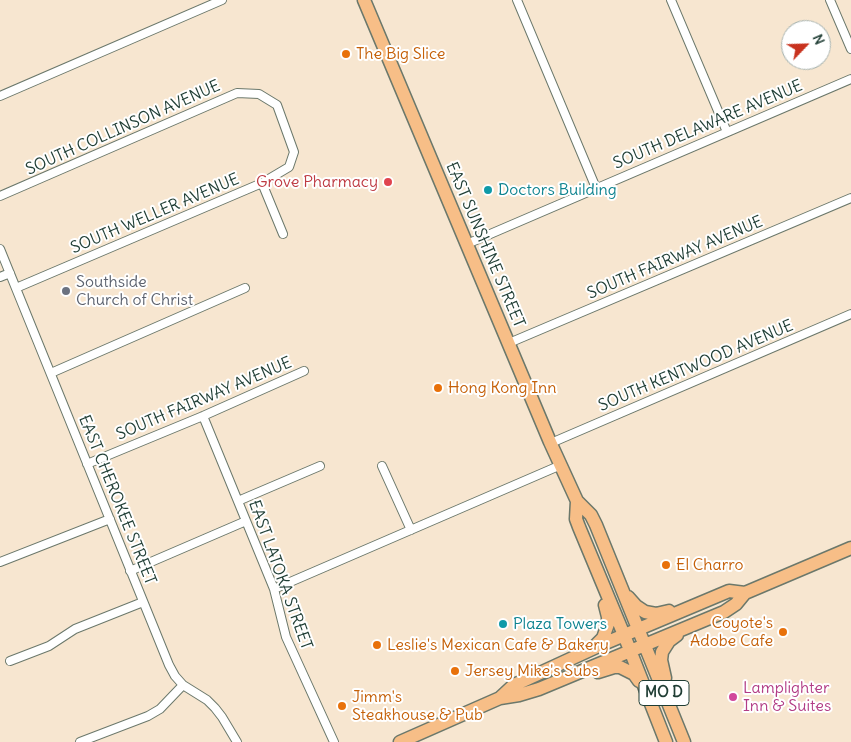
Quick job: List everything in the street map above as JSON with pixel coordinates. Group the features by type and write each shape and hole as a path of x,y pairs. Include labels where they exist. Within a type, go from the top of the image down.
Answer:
{"main road":[{"name":"EAST SUNSHINE STREET","path":"364,0 551,443 577,501 591,515 596,525 685,742"},
{"name":"EAST SUNSHINE STREET","path":"577,501 576,519 666,742"},
{"path":"579,527 582,546 608,617 606,632 603,638 587,651"},
{"path":"400,742 500,698 539,689 724,612 736,604 745,593 851,548"},
{"path":"500,698 514,685 624,635 730,591 745,593"},
{"path":"624,593 641,609 656,614 710,594 720,595"},
{"path":"685,742 661,660 662,652 669,641 688,627"},
{"path":"539,689 555,689 608,668 620,667 634,674 646,693"}],"street":[{"path":"0,96 222,0"},
{"path":"517,0 596,188"},
{"path":"671,0 727,132"},
{"path":"830,0 851,49"},
{"name":"SOUTH DELAWARE AVENUE","path":"467,244 851,79"},
{"name":"SOUTH COLLINSON AVENUE","path":"0,196 237,93 260,94 277,105 294,152"},
{"name":"SOUTH WELLER AVENUE","path":"16,288 262,183 289,167 294,152"},
{"path":"262,183 283,234"},
{"name":"SOUTH FAIRWAY AVENUE","path":"509,343 851,198"},
{"name":"EAST CHEROKEE STREET","path":"0,249 169,664 183,685 207,700 215,708 237,742"},
{"path":"0,277 10,274"},
{"path":"52,373 244,288"},
{"name":"SOUTH KENTWOOD AVENUE","path":"551,443 851,314"},
{"name":"SOUTH FAIRWAY AVENUE","path":"87,464 203,416 304,371"},
{"name":"EAST LATOKA STREET","path":"203,416 274,589 286,637 334,742"},
{"path":"274,589 561,465"},
{"path":"238,501 320,466"},
{"path":"382,466 411,530"},
{"path":"0,562 110,519"},
{"path":"130,571 246,521"},
{"path":"10,661 48,646 75,629 143,602"},
{"path":"80,742 154,713 183,685"}],"place":[{"name":"The Big Slice","path":"346,54"},
{"name":"Grove Pharmacy","path":"388,182"},
{"name":"Doctors Building","path":"488,190"},
{"name":"Southside Church of Christ","path":"66,291"},
{"name":"Hong Kong Inn","path":"438,388"},
{"name":"El Charro","path":"666,565"},
{"name":"Plaza Towers","path":"503,624"},
{"name":"Coyote's Adobe Cafe","path":"783,632"},
{"name":"Leslie's Mexican Cafe & Bakery","path":"377,645"},
{"name":"Jersey Mike's Subs","path":"455,671"},
{"name":"Lamplighter Inn & Suites","path":"733,697"},
{"name":"Jimm's Steakhouse & Pub","path":"342,706"}]}
